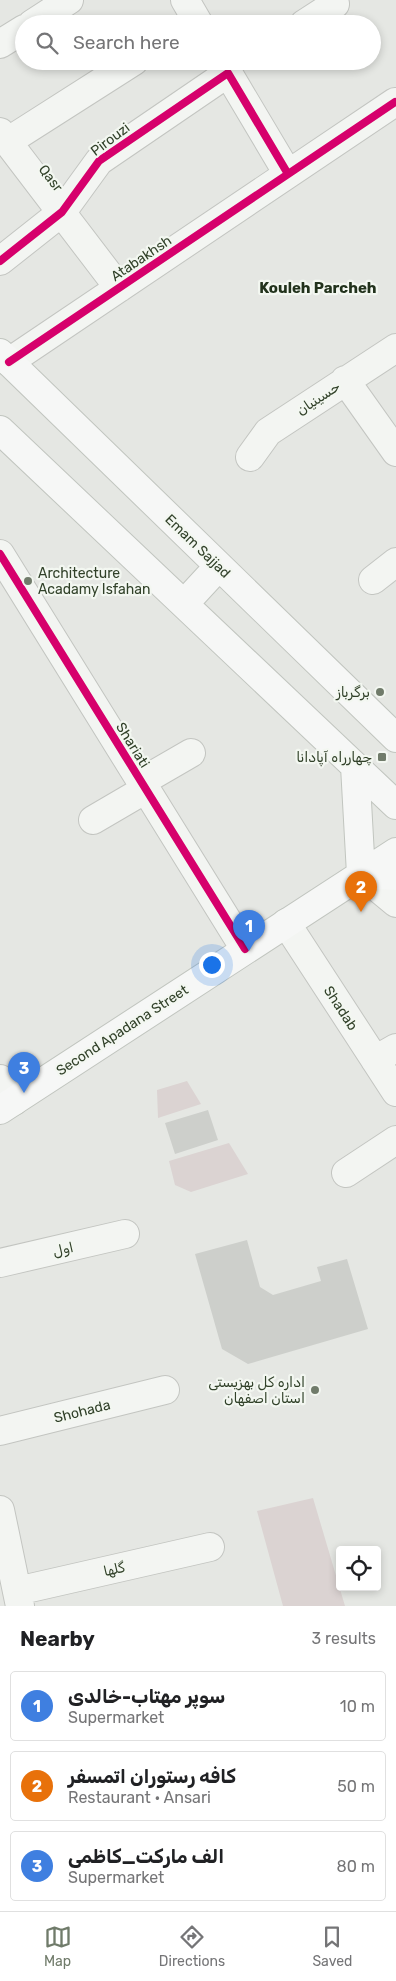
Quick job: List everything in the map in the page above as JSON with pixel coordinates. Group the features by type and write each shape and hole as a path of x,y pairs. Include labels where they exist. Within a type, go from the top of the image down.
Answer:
{"main road":[{"name":"Emam Sajjad","path":"4,358 396,738"},
{"path":"0,430 396,805"},
{"path":"184,604 219,566"},
{"path":"355,766 361,874 396,876"},
{"name":"Second Apadana Street","path":"5,1097 246,949 396,852"}],"street":[{"path":"46,15 69,0"},
{"path":"185,0 194,15"},
{"path":"318,15 335,4"},
{"path":"0,44 15,35"},
{"path":"4,137 119,70"},
{"name":"Pirouzi","path":"0,261 62,212 99,161 225,70"},
{"path":"235,70 288,174"},
{"name":"Atabakhsh","path":"4,358 119,288 395,102"},
{"name":"Qasr","path":"4,137 119,288"},
{"name":"حسینیان","path":"250,457 268,432 396,348"},
{"path":"345,380 396,452"},
{"path":"373,580 396,562"},
{"name":"Shariati","path":"4,568 246,949"},
{"path":"93,820 191,753"},
{"path":"361,874 396,903"},
{"name":"Shadab","path":"286,923 386,1054 396,1092"},
{"path":"346,1172 396,1140"},
{"name":"اول","path":"0,1263 125,1234"},
{"name":"Shohada","path":"0,1431 164,1390"},
{"path":"0,1510 3,1540 18,1599"},
{"name":"گلها","path":"18,1599 210,1547"}],"shaded area":[{"path":"187,1081 201,1104 158,1118 157,1090"},
{"path":"229,1143 248,1174 191,1192 175,1185 169,1161"},
{"path":"313,1498 336,1576 336,1591 341,1591 345,1606 283,1606 257,1511"}],"building":[{"path":"208,1110 218,1140 175,1154 165,1123"},
{"path":"247,1240 260,1287 273,1295 321,1281 317,1267 347,1259 368,1329 248,1364 222,1349 195,1254"}],"cycle path":[{"path":"0,261 62,212 99,161 228,73 288,174"},
{"path":"9,362 395,102"},
{"path":"0,554 245,949"}],"place":[{"name":"Architecture Acadamy Isfahan","path":"28,581"},
{"name":"برگرباز","path":"380,692"},
{"name":"چهارراه آپادانا","path":"382,757"},
{"name":"كافه رستوران اتمسفر","path":"361,912"},
{"name":"سوپر مهتاب-خالدی","path":"249,951"},
{"name":"الف مارکت_کاظمی","path":"24,1093"},
{"name":"اداره کل بهزیستی استان اصفهان","path":"315,1390"}],"district":[{"name":"Kouleh Parcheh","path":"318,288"}]}
